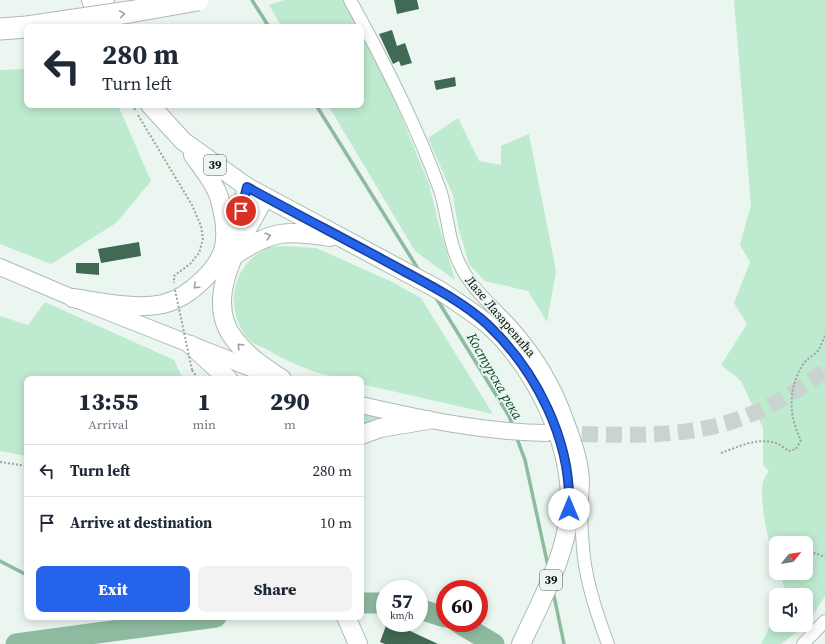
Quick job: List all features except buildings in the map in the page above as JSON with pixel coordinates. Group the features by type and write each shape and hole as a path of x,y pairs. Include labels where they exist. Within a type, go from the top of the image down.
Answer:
{"highway":[{"path":"48,24 198,0"},
{"path":"0,29 24,27"}],"main road":[{"name":"39","path":"153,108 183,141 247,187 441,291 486,323 503,341 526,371 545,402 555,427 567,471 570,496 568,522 562,548 537,610 521,644"},
{"path":"183,141 209,177 220,199 225,240"},
{"path":"72,298 136,305 162,304 177,300 194,289 208,276 241,211 247,187"},
{"path":"265,197 224,278 222,311 225,322 234,339 245,351 278,376"},
{"path":"235,256 263,238 286,232 300,232 345,239"},
{"path":"0,267 72,298 270,376"},
{"path":"192,345 225,376"},
{"path":"364,406 428,420 505,432 541,433"},
{"path":"364,434 380,428 428,420"},
{"path":"347,620 358,644"}],"street":[{"path":"97,14 108,0"},
{"name":"Лазе Лазаревића","path":"350,0 363,24"},
{"name":"Лазе Лазаревића","path":"364,25 379,52 413,125 440,190 452,247 460,266 483,298 512,327 529,348 554,387 568,419 579,453 583,480 581,510 583,550 600,624 608,644"},
{"path":"803,644 825,621"}],"path":[{"path":"134,108 192,205 201,226 203,239 199,253 190,264 174,276 175,290 192,370 196,376"},
{"path":"721,454 747,444 761,441 776,443 789,451 796,449 801,440 793,425 790,403 796,378 805,361 818,352 825,336"},
{"path":"0,462 24,466"},
{"path":"813,553 825,557"}],"green space":[{"path":"285,0 346,0 358,24 280,24 269,5"},
{"path":"734,0 825,0 825,596 813,614 813,588 785,588 782,580 813,580 813,536 769,536 769,540 762,501 763,482 769,471 763,465 763,428 741,381 721,365 747,324 734,303 750,262 740,245 751,205"},
{"path":"364,37 392,94 429,184 455,280 415,251 330,108 364,108"},
{"path":"24,69 24,108 119,108 151,181 116,223 51,264 0,244 0,70"},
{"path":"458,118 479,161 501,165 501,146 529,134 556,271 547,322 528,291 485,281 469,264 458,226 453,195 428,138"},
{"path":"284,246 316,248 390,281 421,298 493,414 364,385 364,376 331,376 323,374 299,366 249,340 241,329 236,317 234,293 242,270 249,261 269,247"},
{"path":"45,302 174,360 182,376 24,376 24,455 0,451 0,316 28,325"},
{"path":"364,413 385,420 364,427"},
{"path":"769,628 769,632 797,632 781,644 761,644"}],"waterway":[{"name":"Костурска река","path":"252,0 267,24"},
{"name":"Костурска река","path":"318,108 420,272"},
{"name":"Костурска река","path":"435,296 509,416 513,426"},
{"name":"Костурска река","path":"516,436 525,460 548,566"},
{"path":"0,561 24,573"},
{"name":"Костурска река","path":"553,591 564,644"},
{"path":"364,603 376,603"},
{"path":"428,612 436,614"},
{"path":"160,620 169,623"},
{"path":"16,644 194,620"},
{"path":"474,632 494,644"}],"tunnel":[{"path":"558,433 637,435 697,430 716,426 745,417 773,404 825,371"}],"route":[{"path":"241,211 247,187 441,291 486,323 519,361 545,402 555,427 567,471 570,496 569,509"}]}
